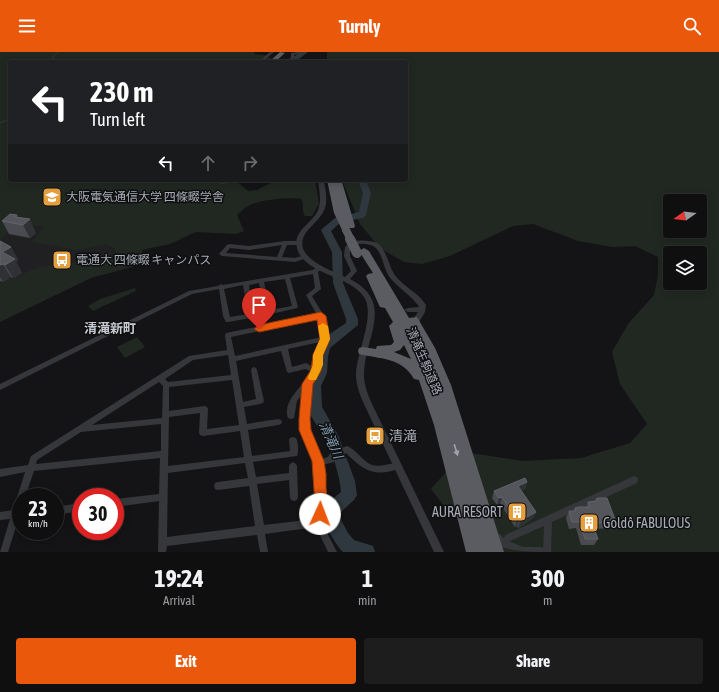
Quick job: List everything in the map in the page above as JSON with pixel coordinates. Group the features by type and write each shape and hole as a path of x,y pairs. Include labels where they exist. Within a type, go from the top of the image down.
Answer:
{"highway":[{"path":"274,60 284,52"},
{"path":"278,60 284,52"},
{"name":"清滝生駒道路","path":"331,182 338,213 414,334 433,379 487,552"},
{"name":"清滝生駒道路","path":"337,182 349,230"},
{"path":"363,254 387,280 408,310 430,348 445,386 497,552"},
{"name":"清滝生駒道路","path":"363,254 371,276 412,348 427,384 473,552"},
{"path":"363,351 376,349 392,350 400,343 399,337 371,276"},
{"path":"363,351 398,357 408,362 415,369 440,428"}],"street":[{"path":"262,60 272,52"},
{"path":"290,60 292,54 303,52"},
{"path":"215,182 221,184 234,182"},
{"path":"321,182 324,202 320,213 306,227 301,236 300,248 305,257 320,270 345,279 362,289 371,305 371,314 360,374 362,387 368,404 439,552"},
{"path":"345,279 354,271 347,256 347,248 350,245 361,242 376,244 383,252 392,275 402,287 422,305 421,314 415,322"},
{"path":"300,243 285,243 249,248 229,246 222,254 295,260 305,257"},
{"path":"279,259 285,243"},
{"path":"0,387 191,292 320,270"},
{"path":"291,416 294,398 307,384 316,371 318,355 325,339 321,316 309,294 318,289 320,270"},
{"path":"261,280 267,312 295,307 287,276"},
{"path":"221,286 228,320 251,316 246,283"},
{"path":"408,310 413,311 421,309"},
{"path":"264,552 228,335 321,316"},
{"path":"24,488 34,458 191,358 231,356 284,348 325,339"},
{"path":"284,348 289,370 306,366 316,371"},
{"path":"240,405 260,401 254,370"},
{"path":"160,378 166,385 162,552"},
{"path":"166,385 234,378"},
{"path":"307,384 305,430 318,463 322,505 318,523 333,552"},
{"path":"79,429 165,418 204,409 203,433 278,422"},
{"path":"164,470 294,454 293,440"},
{"path":"318,463 331,460 334,454 347,449 360,462 375,470 398,466"},
{"path":"0,473 30,468 164,454"},
{"path":"293,466 294,497"},
{"path":"218,486 293,476"},
{"path":"508,538 634,480"},
{"path":"124,502 164,497"},
{"path":"0,516 12,515"},
{"path":"547,552 548,520"},
{"path":"163,542 318,523"},
{"path":"4,552 12,531"},
{"path":"492,534 502,544 523,552 540,552"}],"shaded area":[{"path":"0,52 254,52 255,54 264,55 271,58 270,60 8,60 8,182 237,182 248,191 257,190 273,182 315,182 319,204 312,216 305,216 301,199 275,199 255,203 246,207 237,215 244,231 236,234 196,232 170,244 142,250 143,264 91,278 0,322 0,280 13,278 37,268 116,256 115,248 107,244 77,250 32,242 44,226 20,226 11,230 0,240"},
{"path":"327,52 719,52 719,552 497,552 445,507 431,489 463,452 523,461 581,458 630,443 647,424 620,384 612,352 628,324 654,295 658,275 658,257 635,246 612,247 578,241 533,224 513,226 450,256 422,264 404,262 380,248 360,224 343,182 408,182 408,60 327,60"},
{"name":"大阪電気通信大学 四條畷学舎","path":"0,129 8,170 8,182 14,182 123,243 121,256 0,284"},
{"path":"135,288 136,291 93,311 88,306 100,299"},
{"path":"137,337 145,347 125,358 117,347"}],"building":[{"path":"10,214 17,215 15,217 30,219 23,225 2,221"},
{"path":"0,241 11,247 2,252 15,259 5,265 0,265"},
{"path":"525,478 527,482 518,486 536,512 520,521 517,521 502,497 499,498 494,491"},
{"name":"Goldô FABULOUS","path":"607,498 616,522 592,523 598,539 585,539 580,522 572,522 569,511 576,511 575,508 578,507 590,507 588,502 597,501 596,499"}],"waterway":[{"path":"54,60 53,56 58,52"},
{"name":"清滝川","path":"293,60 305,52"},
{"path":"0,123 8,120"},
{"name":"清滝川","path":"363,182 367,193 363,213 360,216 338,220 326,230 337,252 338,283 352,319 352,325 334,337 325,346 322,357 321,373 315,386 315,407 319,417 331,435 348,481 349,495 334,508 332,518 342,539 349,547 367,552"}],"slow traffic":[{"path":"313,377 318,365 318,355 325,339 323,326"}],"place":[{"name":"大阪電気通信大学 四條畷学舎","path":"52,197"},
{"name":"電通大 四條畷 キャンパス","path":"62,260"},
{"name":"清滝","path":"375,436"},
{"name":"AURA RESORT","path":"517,512"},
{"name":"Goldô FABULOUS","path":"589,523"}],"district":[{"name":"清滝新町","path":"110,328"}],"route":[{"path":"259,329 321,316 325,339 318,355 318,365 314,377 307,384 305,419 307,439 318,461 322,505 320,514"}]}
